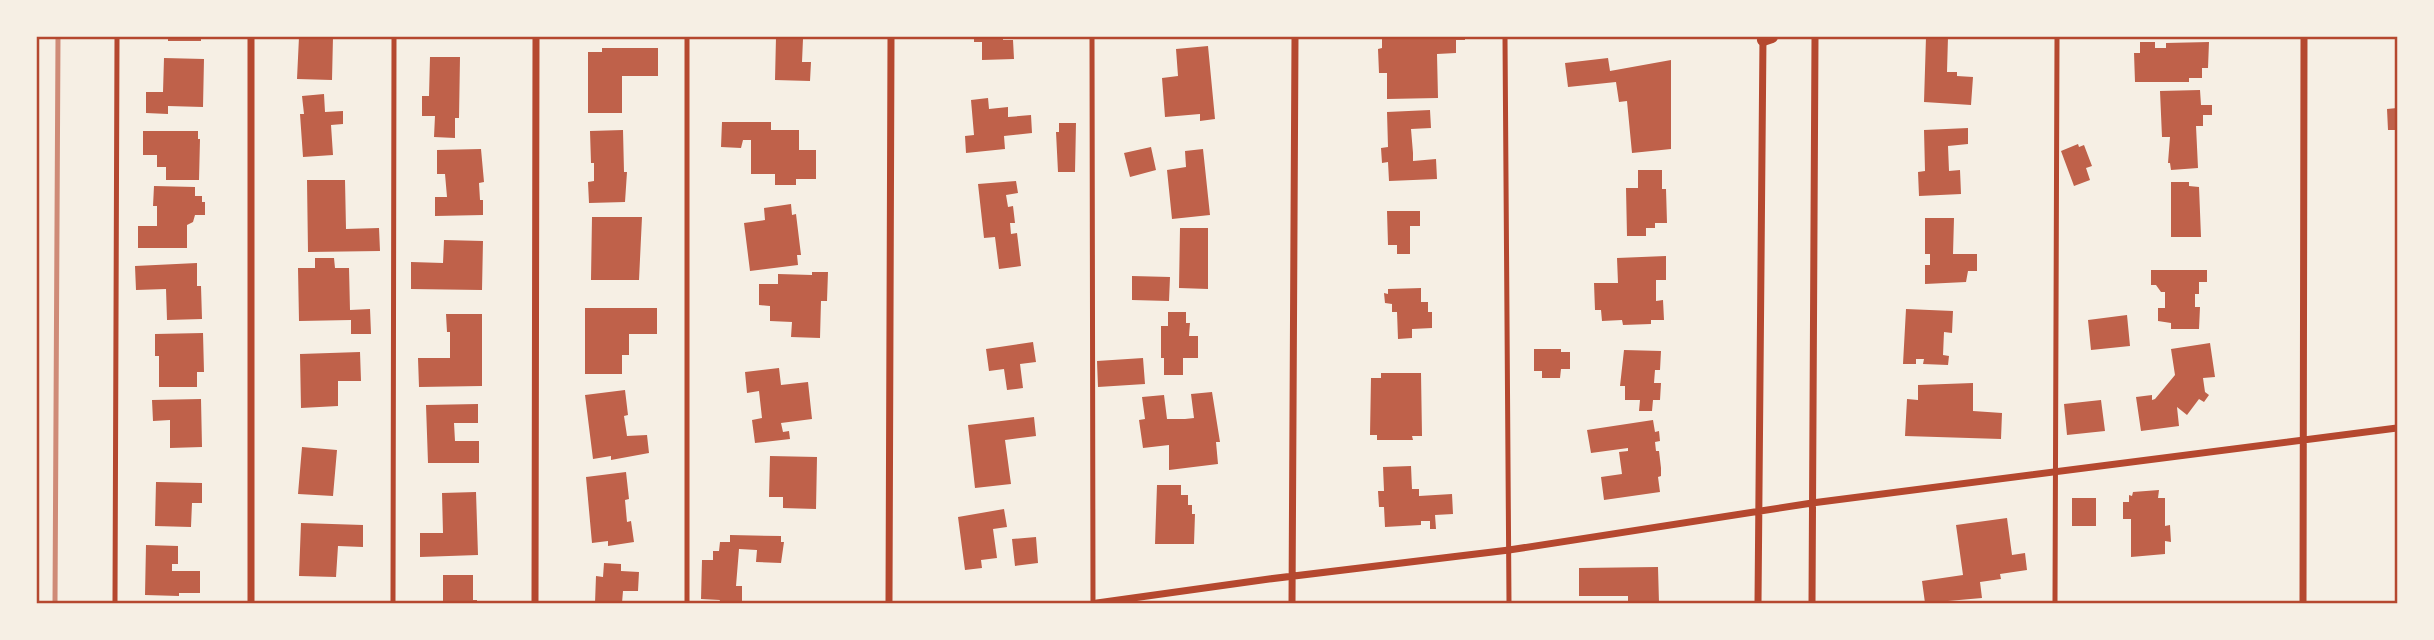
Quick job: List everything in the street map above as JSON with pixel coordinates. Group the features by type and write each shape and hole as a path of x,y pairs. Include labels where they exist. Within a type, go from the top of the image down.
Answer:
{"street":[{"path":"251,37 251,603"},
{"path":"535,603 536,37"},
{"path":"889,603 891,37"},
{"path":"1292,603 1296,37"},
{"path":"1812,603 1815,37"},
{"path":"2303,603 2304,37"},
{"path":"1758,603 1766,38"},
{"path":"1095,603 1509,550 1812,503 2397,428"}],"lane":[{"path":"115,603 117,37"},
{"path":"393,603 394,37"},
{"path":"687,37 687,603"},
{"path":"1092,37 1095,603"},
{"path":"1505,37 1509,603"},
{"path":"2055,603 2057,37"}],"building":[{"path":"168,37 201,37 201,41 168,41"},
{"path":"299,37 333,37 332,80 297,79"},
{"path":"776,37 803,39 802,62 811,62 810,81 775,80"},
{"path":"974,37 1003,37 1003,40 1013,40 1014,59 982,60 982,42 974,42"},
{"path":"1382,37 1465,37 1465,40 1456,40 1456,53 1437,54 1438,98 1387,99 1387,73 1379,73 1378,49 1382,48"},
{"path":"1926,37 1948,37 1947,72 1973,77 1971,105 1924,102"},
{"path":"2140,42 2155,42 2155,48 2166,48 2166,43 2209,42 2208,68 2202,68 2202,78 2189,78 2189,82 2135,82 2134,53 2140,53"},
{"path":"1208,46 1215,119 1200,121 1200,114 1165,117 1162,78 1178,76 1176,49"},
{"path":"602,48 658,48 658,76 622,76 622,113 588,113 588,52 602,52"},
{"path":"430,57 460,57 459,118 455,118 455,138 434,137 435,116 422,116 422,96 429,96"},
{"path":"164,58 204,59 203,107 168,106 168,114 146,113 146,92 163,92"},
{"path":"1608,58 1610,71 1671,60 1671,149 1632,153 1627,101 1619,102 1616,82 1568,87 1565,63"},
{"path":"2200,90 2201,105 2212,105 2212,115 2203,115 2203,126 2196,126 2198,168 2171,170 2168,163 2170,137 2162,137 2160,91"},
{"path":"324,94 325,112 343,111 343,124 331,125 333,155 303,157 300,114 304,114 302,96"},
{"path":"988,98 989,109 1008,107 1008,117 1031,115 1032,133 1004,136 1005,149 966,153 965,136 974,135 971,100"},
{"path":"2397,108 2397,130 2388,130 2387,109"},
{"path":"1430,110 1431,128 1411,129 1413,161 1436,159 1437,179 1389,181 1388,162 1382,163 1381,148 1388,147 1387,112"},
{"path":"722,122 771,122 771,130 799,130 799,150 816,150 816,179 796,179 796,185 775,185 775,174 751,174 751,140 743,140 741,148 721,147"},
{"path":"1059,123 1076,123 1075,172 1058,172 1056,132 1059,132"},
{"path":"1968,128 1968,144 1948,146 1949,171 1960,170 1961,194 1919,196 1918,172 1925,171 1924,130"},
{"path":"623,130 624,172 627,172 625,202 589,203 588,182 594,181 590,131"},
{"path":"143,131 198,131 199,180 166,180 166,167 157,167 157,155 143,155"},
{"path":"2078,144 2079,147 2084,145 2092,166 2086,168 2090,180 2074,186 2061,151"},
{"path":"1151,147 1156,170 1130,177 1124,153"},
{"path":"481,149 484,182 479,183 483,215 435,216 435,197 447,197 445,174 437,174 437,150"},
{"path":"1203,149 1210,215 1172,219 1167,170 1186,167 1185,151"},
{"path":"1638,170 1662,170 1662,189 1666,189 1667,223 1655,223 1655,228 1646,228 1646,236 1627,236 1626,188 1638,188"},
{"path":"307,180 345,180 346,229 379,228 380,251 308,252"},
{"path":"1016,181 1018,193 1006,195 1008,207 1013,206 1015,223 1010,223 1011,234 1017,233 1021,266 999,269 995,237 984,238 978,184"},
{"path":"2171,182 2189,182 2189,186 2199,187 2201,237 2171,237"},
{"path":"154,186 195,187 195,196 202,196 205,215 195,215 193,222 187,225 187,248 138,248 138,226 157,226 157,206 153,206"},
{"path":"791,204 792,215 796,214 801,255 797,255 798,265 750,271 744,223 765,220 764,208"},
{"path":"1387,211 1420,211 1420,226 1410,226 1410,254 1397,254 1397,245 1388,245"},
{"path":"592,217 642,217 639,280 591,280"},
{"path":"1925,218 1954,218 1953,254 1977,254 1977,271 1968,271 1966,282 1925,284 1925,265 1930,265 1930,254 1925,254"},
{"path":"1180,228 1208,228 1208,289 1179,288"},
{"path":"444,240 483,241 482,290 411,289 411,262 443,263"},
{"path":"1666,256 1666,280 1656,280 1656,301 1663,300 1664,320 1651,320 1651,324 1623,325 1622,320 1602,321 1601,310 1595,310 1594,283 1618,283 1617,258"},
{"path":"315,258 334,258 335,268 349,268 350,310 370,309 371,334 351,334 351,320 299,321 298,268 315,268"},
{"path":"197,263 202,319 167,320 166,289 136,290 135,266"},
{"path":"2151,270 2207,270 2207,282 2199,282 2199,294 2195,294 2195,307 2200,307 2199,329 2171,329 2171,323 2158,321 2158,308 2165,308 2165,292 2161,292 2156,285 2151,285"},
{"path":"812,272 828,272 827,301 821,301 820,338 791,337 792,322 770,321 770,306 759,305 759,284 778,284 778,274 812,275"},
{"path":"1132,276 1170,277 1169,301 1132,300"},
{"path":"1421,288 1421,302 1428,302 1428,312 1432,312 1432,328 1412,329 1412,338 1398,339 1397,312 1392,312 1392,304 1385,303 1384,293 1388,294 1388,289"},
{"path":"585,308 657,308 657,334 629,334 629,355 622,355 622,374 585,374"},
{"path":"1906,309 1953,311 1952,333 1944,332 1943,355 1949,356 1948,365 1923,364 1924,359 1916,359 1916,364 1903,364"},
{"path":"1168,312 1186,312 1186,323 1190,323 1189,336 1198,336 1198,358 1183,358 1183,375 1164,375 1161,326 1168,326"},
{"path":"446,314 482,314 482,386 419,387 418,358 450,358 450,332 447,332"},
{"path":"2127,315 2130,346 2091,350 2088,320"},
{"path":"203,333 204,372 197,372 197,387 159,387 159,356 155,356 155,334"},
{"path":"1033,342 1036,362 1020,364 1023,388 1007,390 1004,369 989,371 986,349"},
{"path":"2210,343 2215,377 2203,378 2205,392 2209,395 2204,402 2199,399 2187,415 2177,407 2179,426 2141,431 2136,397 2152,395 2152,400 2155,399 2175,375 2171,349"},
{"path":"1534,349 1561,349 1561,352 1570,352 1570,369 1561,369 1560,378 1542,378 1542,371 1534,371"},
{"path":"1624,350 1661,351 1660,370 1655,370 1654,383 1661,383 1660,400 1653,400 1652,411 1639,411 1640,400 1625,400 1625,386 1620,386"},
{"path":"360,352 361,381 338,381 338,406 301,408 300,354"},
{"path":"1143,358 1145,384 1098,387 1097,361"},
{"path":"779,368 781,385 808,382 812,419 781,423 783,432 789,431 790,439 755,443 752,420 762,418 759,391 747,393 745,372"},
{"path":"1381,373 1421,373 1422,436 1412,436 1413,440 1377,440 1377,435 1370,435 1371,378 1381,378"},
{"path":"1973,383 1973,411 2002,413 2001,439 1905,436 1907,399 1918,400 1918,385"},
{"path":"625,390 628,415 624,416 627,436 647,435 649,453 611,460 611,456 593,459 585,395"},
{"path":"1212,392 1220,442 1216,442 1218,464 1169,470 1169,445 1143,448 1139,420 1145,419 1142,397 1164,395 1167,419 1185,419 1194,418 1191,394"},
{"path":"201,399 202,447 170,448 170,420 153,421 152,400"},
{"path":"2101,400 2105,431 2067,435 2064,404"},
{"path":"478,404 478,423 454,423 455,441 479,441 479,463 428,463 426,405"},
{"path":"1034,417 1036,436 1005,440 1011,484 975,488 968,425"},
{"path":"1653,420 1655,432 1659,431 1660,441 1655,442 1661,468 1661,476 1658,477 1660,492 1604,500 1601,477 1622,474 1619,452 1628,451 1628,448 1591,453 1587,430"},
{"path":"302,447 337,450 333,496 298,494"},
{"path":"770,456 817,457 816,509 783,508 783,497 769,497"},
{"path":"1411,466 1412,489 1419,489 1419,496 1452,494 1453,514 1435,515 1436,529 1430,529 1430,521 1421,521 1421,525 1385,527 1384,507 1379,507 1378,491 1384,491 1383,467"},
{"path":"626,472 629,499 625,500 627,522 631,521 634,542 608,546 608,541 592,543 586,477"},
{"path":"156,482 202,483 202,503 192,503 191,527 155,526"},
{"path":"1157,485 1181,485 1181,495 1188,495 1188,505 1192,505 1192,514 1195,514 1194,544 1155,544"},
{"path":"2159,490 2158,498 2165,498 2165,526 2170,525 2171,542 2165,541 2165,554 2131,557 2131,519 2123,519 2123,502 2129,502 2129,495 2132,496 2133,492"},
{"path":"476,492 478,555 420,557 420,533 443,533 442,493"},
{"path":"2072,498 2096,498 2096,526 2072,526"},
{"path":"1004,509 1007,527 993,529 997,558 981,560 982,568 965,570 958,517"},
{"path":"2007,518 2012,555 2025,553 2027,570 2000,574 2001,579 1980,582 1982,598 1925,603 1922,581 1963,575 1956,525"},
{"path":"301,523 363,525 363,547 338,546 336,577 299,576"},
{"path":"730,535 781,536 781,542 784,542 781,563 756,562 757,550 739,549 736,586 742,586 742,603 719,603 720,600 701,599 702,560 713,560 713,551 719,551 720,542 730,542"},
{"path":"1036,537 1038,563 1015,566 1012,539"},
{"path":"146,545 178,546 178,564 172,564 172,571 200,571 200,593 179,593 179,596 145,595"},
{"path":"604,563 621,564 621,571 639,572 638,591 623,591 622,603 595,603 596,576 603,577"},
{"path":"1658,567 1659,603 1628,603 1628,596 1579,596 1579,568"},
{"path":"443,575 473,575 473,600 477,600 477,603 443,603"}],"railway":[{"path":"55,603 58,37"}]}
